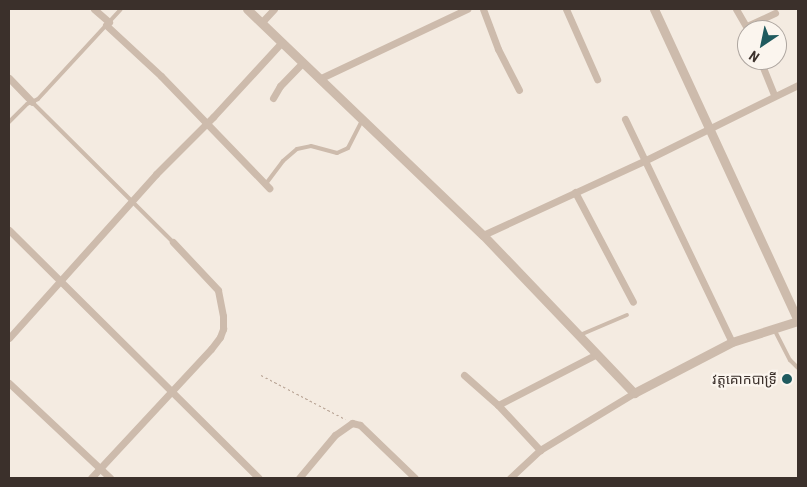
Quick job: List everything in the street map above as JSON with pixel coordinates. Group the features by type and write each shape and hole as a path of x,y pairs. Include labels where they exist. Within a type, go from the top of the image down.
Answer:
{"street":[{"path":"94,9 267,187"},
{"path":"247,9 483,235 634,393"},
{"path":"261,23 274,9"},
{"path":"318,79 467,9"},
{"path":"483,9 498,49 519,90"},
{"path":"566,9 597,79"},
{"path":"510,478 540,450 634,393 732,342 798,321 654,9"},
{"path":"736,9 743,20"},
{"path":"762,20 774,13"},
{"path":"9,338 131,200 282,42"},
{"path":"273,98 280,86 302,63"},
{"path":"764,70 774,95"},
{"path":"9,78 32,102"},
{"path":"483,235 644,161 709,127 798,85"},
{"path":"626,120 732,342"},
{"path":"575,192 633,302"},
{"path":"9,230 260,478"},
{"path":"91,478 220,337 223,316 218,290 173,242"},
{"path":"498,405 597,354"},
{"path":"464,375 498,405 540,450"},
{"path":"9,382 110,478"},
{"path":"299,478 335,435 352,423 360,425 415,478"}],"lane":[{"path":"9,122 38,99 121,9"},
{"path":"32,102 173,242"},
{"path":"267,187 283,161 296,149 311,146 337,153 348,148 362,120"},
{"path":"580,335 627,315"},
{"path":"774,329 790,360 798,368"}],"path":[{"path":"261,375 352,423"}],"place":[{"name":"វត្តគោកបាទ្រី","path":"787,379"}]}
